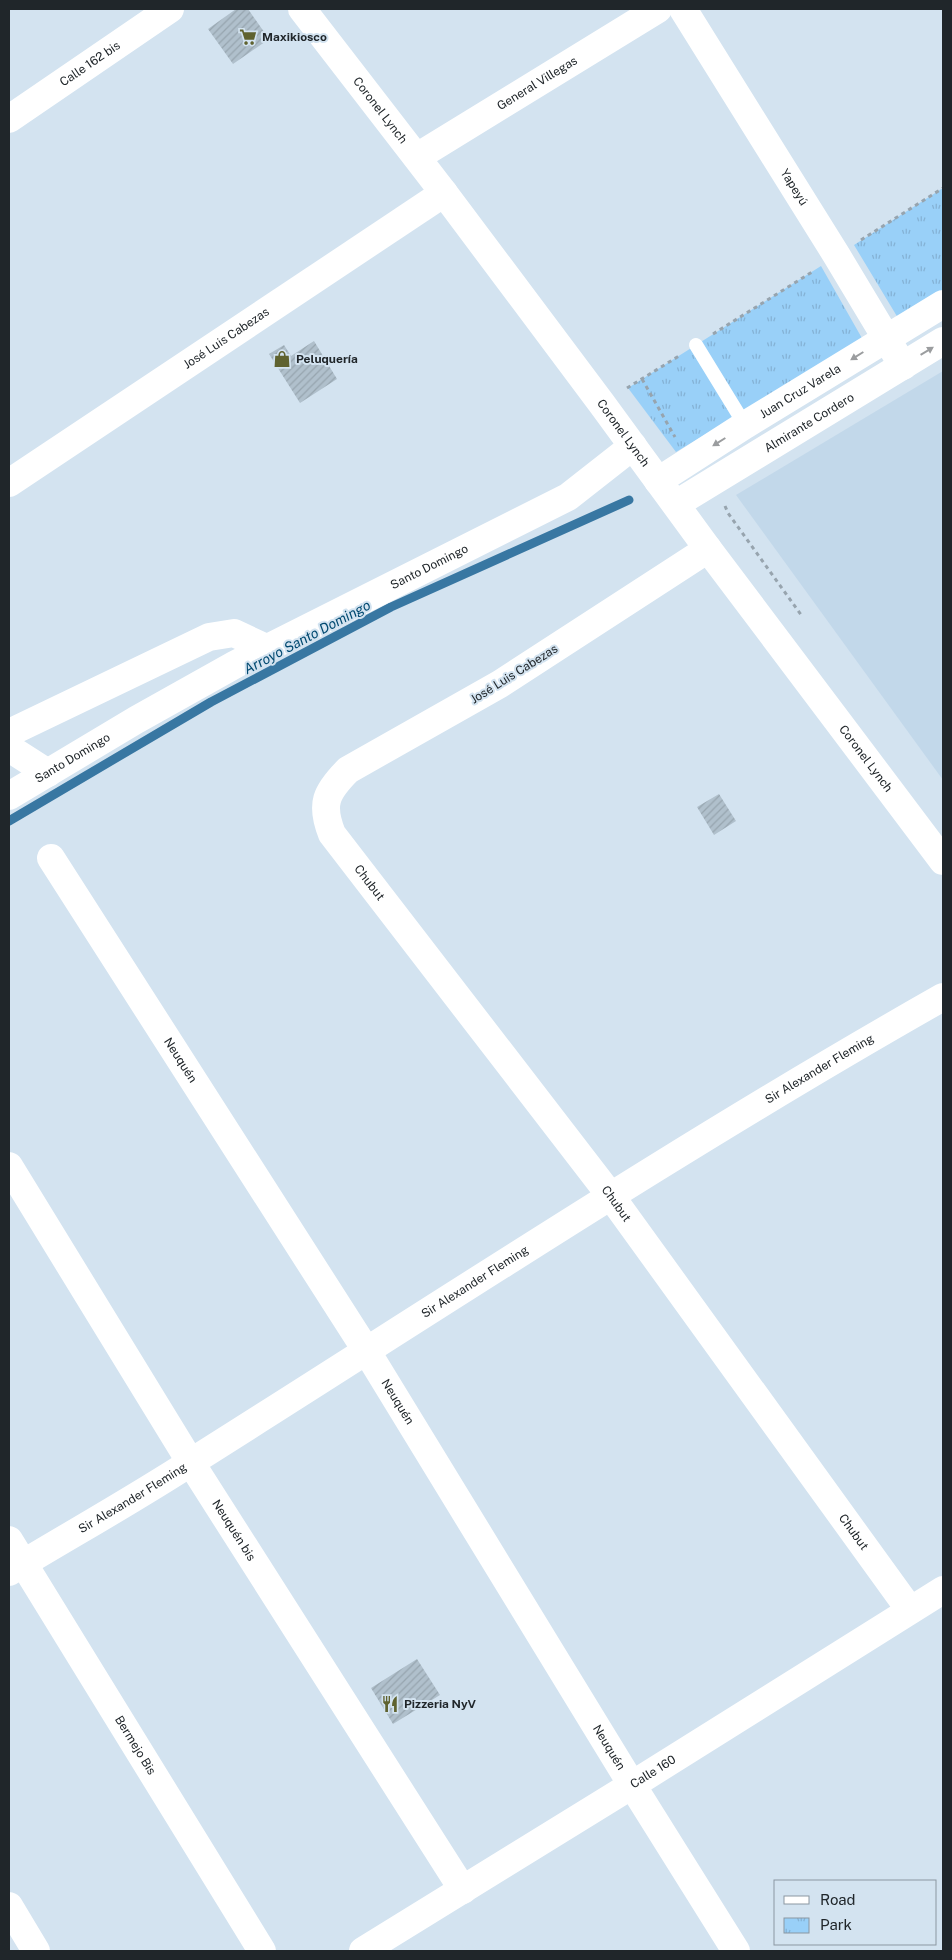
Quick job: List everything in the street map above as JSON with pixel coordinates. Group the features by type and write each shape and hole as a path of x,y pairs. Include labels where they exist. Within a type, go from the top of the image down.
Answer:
{"street":[{"name":"Calle 162 bis","path":"9,119 170,9"},
{"name":"Coronel Lynch","path":"302,9 444,193 676,504 708,550 943,861"},
{"name":"General Villegas","path":"416,157 658,9"},
{"name":"Yapeyú","path":"683,9 837,256 903,366"},
{"name":"José Luis Cabezas","path":"9,483 444,193"},
{"name":"Juan Cruz Varela","path":"658,481 745,425 943,304"},
{"name":"Almirante Cordero","path":"676,504 943,341"},
{"name":"Santo Domingo","path":"9,796 136,720 266,648 568,497 633,446"},
{"name":"José Luis Cabezas","path":"325,800 339,779 348,770 500,684 708,550"},
{"path":"9,733 210,637 234,633 266,648"},
{"path":"9,748 48,773"},
{"name":"Chubut","path":"325,800 325,818 332,834 610,1195 910,1610"},
{"name":"Neuquén","path":"51,858 366,1350 632,1786 736,1951"},
{"name":"Sir Alexander Fleming","path":"16,1568 191,1463 610,1195 943,997"},
{"name":"Neuquén bis","path":"9,1166 191,1463 463,1890"},
{"name":"Bermejo Bis","path":"9,1540 16,1568 262,1951"},
{"name":"Calle 160","path":"363,1951 632,1786 943,1590"},
{"path":"9,1906 36,1951"}],"lane":[{"path":"696,345 745,425"}],"path":[{"path":"602,404 943,188"}],"shaded area":[{"path":"943,371 943,780 736,495"}],"green space":[{"path":"943,188 943,291 898,318 854,245"},
{"path":"821,266 863,340 676,452 628,388"}],"building":[{"path":"236,9 248,9 269,39 233,64 208,29"},
{"path":"314,341 337,379 300,403 269,354 284,345 291,356"},
{"path":"719,794 736,821 714,835 697,807"},
{"path":"417,1659 440,1695 393,1724 371,1688"}],"waterway":[{"name":"Arroyo Santo Domingo","path":"9,821 211,702 391,607 629,500"}],"place":[{"name":"Maxikiosco","path":"248,37"},
{"name":"Peluquería","path":"282,359"},
{"name":"Pizzeria NyV","path":"390,1704"}]}
